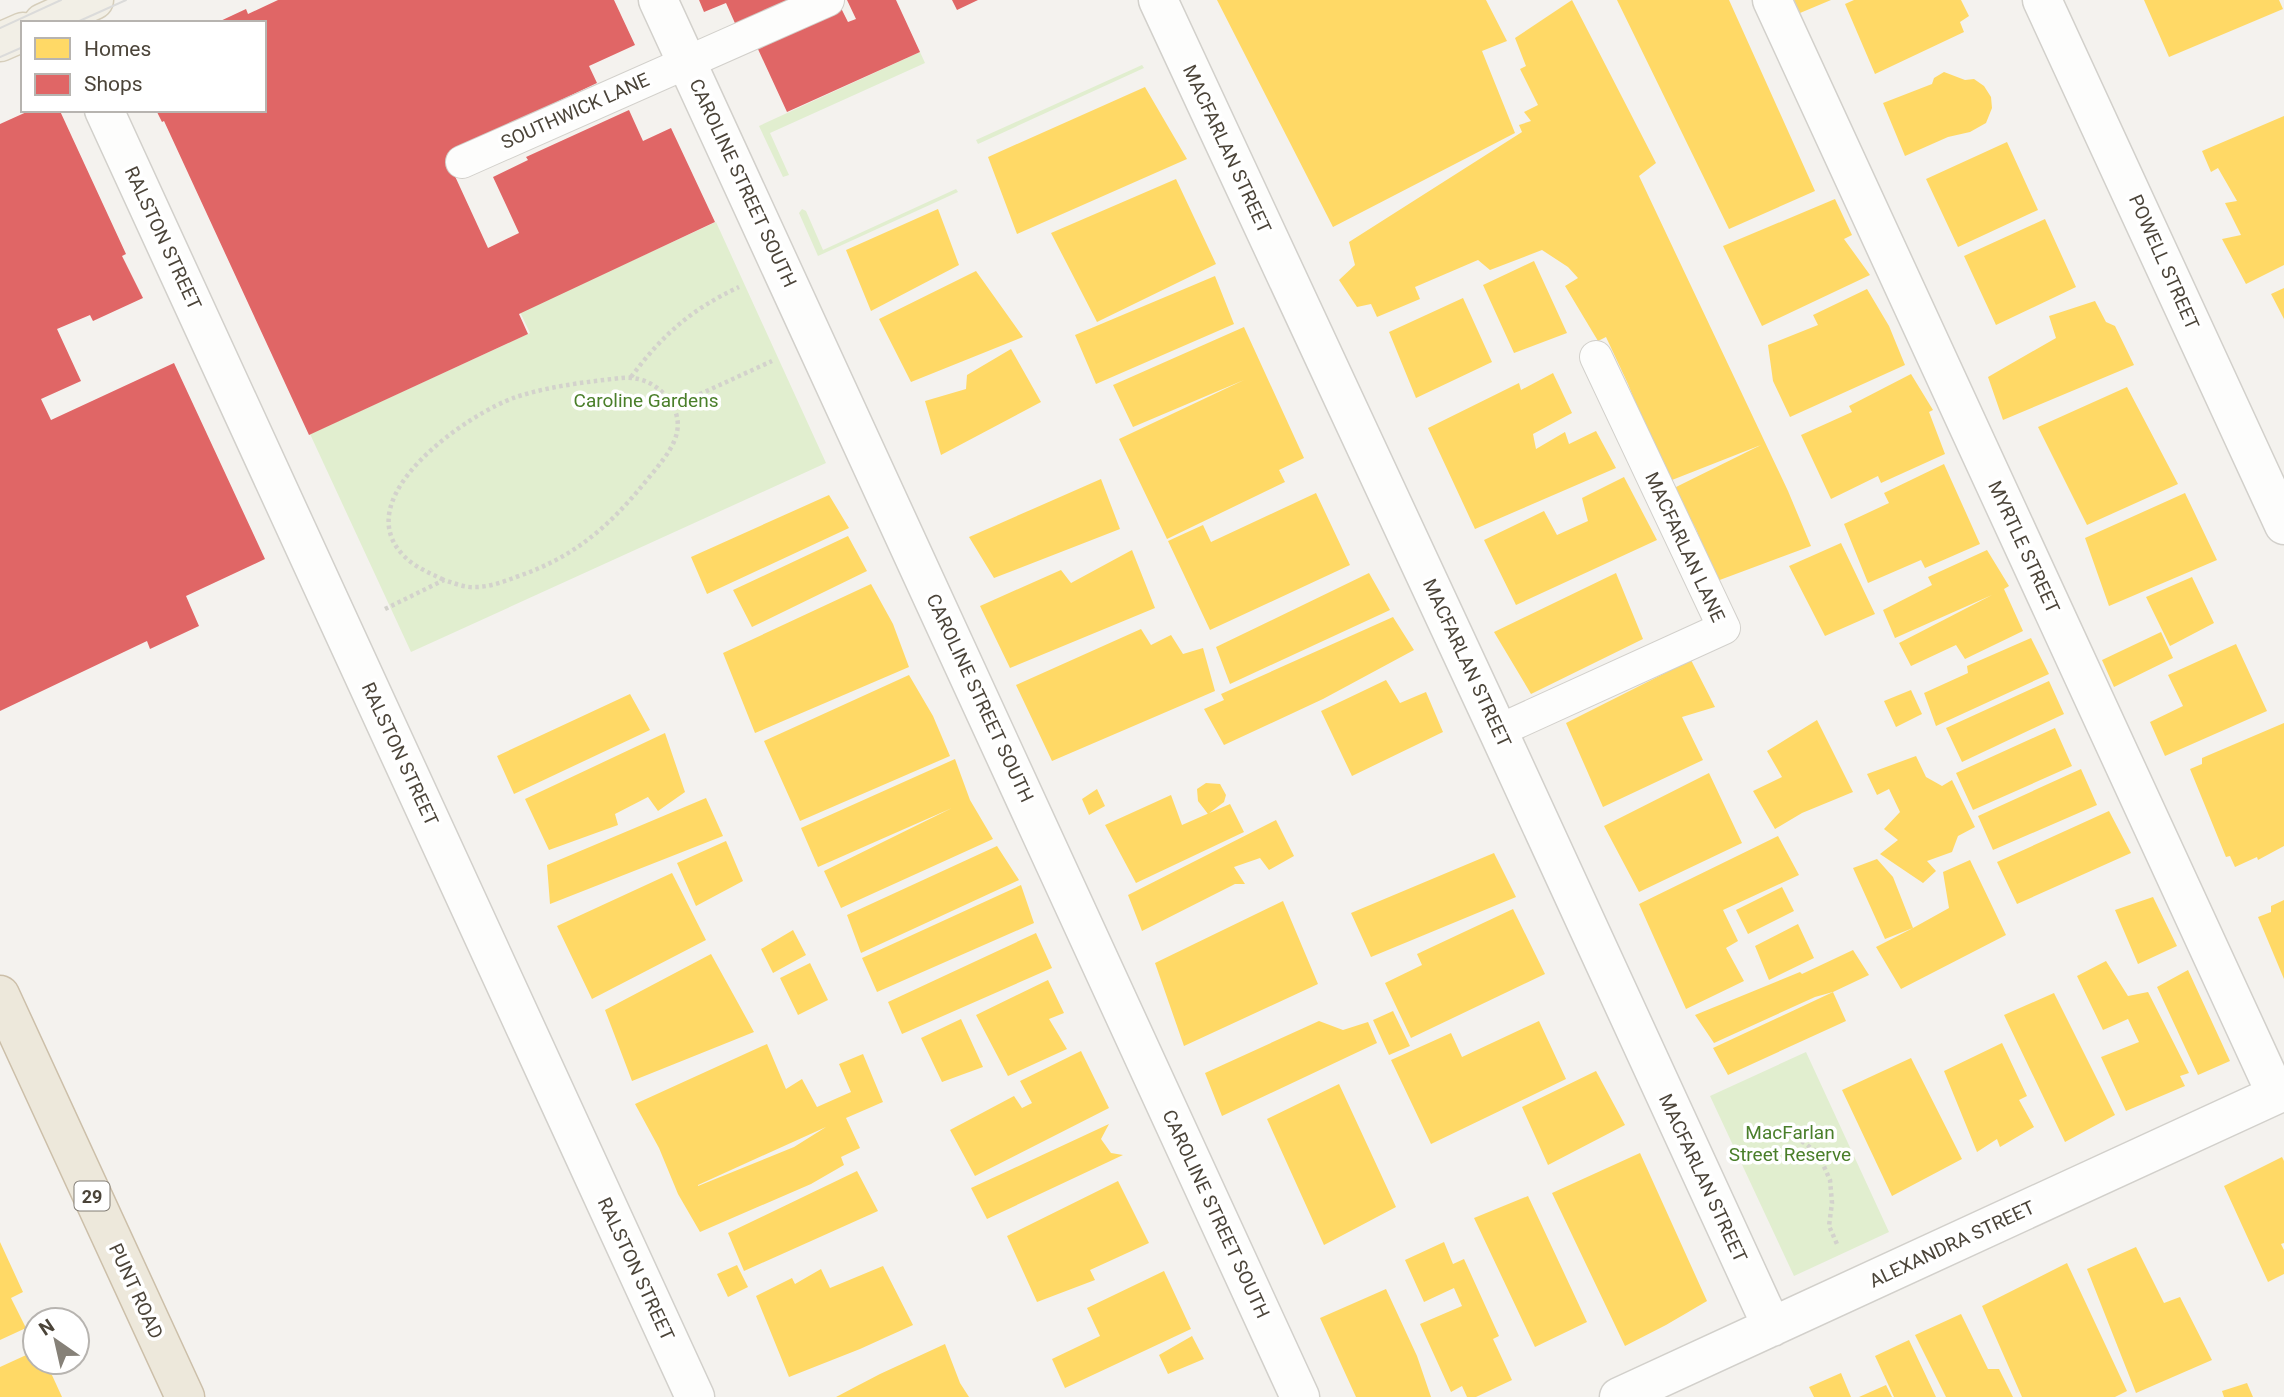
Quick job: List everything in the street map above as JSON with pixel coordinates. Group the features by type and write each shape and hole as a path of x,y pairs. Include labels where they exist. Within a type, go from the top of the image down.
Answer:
{"highway":[{"name":"PUNT ROAD","path":"0,995 10,1043 185,1397"}],"main road":[{"path":"0,42 21,33"}],"street":[{"name":"CAROLINE STREET SOUTH","path":"658,0 1300,1397"},
{"name":"MACFARLAN STREET","path":"1158,0 1499,731 1772,1327"},
{"name":"MYRTLE STREET","path":"1772,0 2280,1093"},
{"name":"POWELL STREET","path":"2042,0 2284,525"},
{"name":"RALSTON STREET","path":"105,112 695,1397"},
{"name":"ALEXANDRA STREET","path":"1619,1397 2280,1093"}],"lane":[{"name":"SOUTHWICK LANE","path":"462,162 828,0"},
{"name":"MACFARLAN LANE","path":"1499,731 1724,628 1596,357"}],"path":[{"path":"631,377 647,356 685,317 708,302 749,283"},
{"path":"674,406 783,357"},
{"path":"631,377 648,382 662,391 674,406 678,423 675,441 666,457 614,519 592,538 554,562 496,584 473,588 444,580 417,566 403,555 395,544 389,526 391,507 402,482 433,447 487,410 516,397 573,384 631,377"},
{"path":"378,612 444,580"},
{"path":"1796,1138 1818,1153 1830,1180 1832,1203 1829,1226 1842,1254"}],"green space":[{"path":"920,52 925,63 770,133 789,175 783,177 759,126"},
{"path":"1142,65 1144,68 978,144 976,140"},
{"path":"956,189 958,192 818,256 799,213 802,209 806,211 823,250"},
{"name":"Caroline Gardens","path":"716,222 826,463 411,652 310,434 530,333 520,312"},
{"name":"MacFarlan Street Reserve","path":"1806,1052 1889,1232 1794,1276 1710,1096"}],"building: Homes":[{"path":"1217,0 1486,0 1507,41 1482,51 1515,133 1333,227"},
{"path":"1572,0 1656,163 1639,176 1788,491 1811,546 1717,581 1696,529 1674,488 1761,445 1672,480 1647,432 1606,337 1598,341 1565,286 1578,278 1568,267 1542,250 1490,270 1478,260 1415,287 1420,299 1377,317 1371,304 1357,307 1339,280 1355,265 1349,242 1522,132 1519,125 1531,121 1524,112 1538,105 1520,69 1526,66 1515,38"},
{"path":"1617,0 1729,0 1815,191 1729,229"},
{"path":"1794,0 1831,0 1800,13"},
{"path":"1854,0 1961,0 1969,16 1960,22 1964,32 1875,74 1845,4"},
{"path":"2144,0 2279,0 2283,9 2169,57"},
{"path":"1944,72 1965,80 1974,79 1984,86 1991,97 1992,108 1986,123 1970,132 1948,137 1905,156 1883,103 1932,84 1934,78"},
{"path":"1145,87 1187,159 1017,234 988,157"},
{"path":"2284,116 2284,265 2246,284 2222,239 2241,235 2225,203 2237,201 2218,168 2211,172 2202,151"},
{"path":"2007,142 2038,210 1958,247 1926,179"},
{"path":"1176,179 1216,264 1097,322 1051,233"},
{"path":"1835,199 1852,235 1844,239 1870,275 1762,326 1723,246"},
{"path":"938,209 959,265 871,311 846,250"},
{"path":"2045,219 2076,287 1996,325 1964,256"},
{"path":"1534,261 1567,333 1514,353 1483,285"},
{"path":"976,271 1023,337 911,382 879,319"},
{"path":"1215,276 1234,324 1096,384 1075,335"},
{"path":"2284,288 2284,319 2271,294"},
{"path":"1867,289 1889,326 1905,365 1790,417 1773,381 1768,345 1818,325 1813,315"},
{"path":"1463,298 1492,362 1416,398 1389,332"},
{"path":"2095,301 2106,322 2115,326 2134,365 2003,420 1988,377 2056,338 2049,316"},
{"path":"1244,327 1304,458 1279,470 1285,482 1167,539 1119,439 1244,380 1133,427 1113,385"},
{"path":"1011,349 1041,402 941,455 925,401 966,389 967,375"},
{"path":"1553,373 1572,413 1533,434 1536,449 1565,432 1569,444 1596,431 1616,468 1475,529 1428,428 1519,383 1521,390"},
{"path":"1911,374 1933,410 1929,412 1945,454 1881,483 1878,476 1831,499 1801,435 1852,412 1849,406"},
{"path":"2127,387 2178,484 2087,525 2038,427"},
{"path":"1944,464 1980,544 1925,568 1921,560 1868,583 1844,524 1889,503 1884,493"},
{"path":"1624,477 1657,540 1516,605 1484,540 1544,511 1557,535 1588,521 1582,498"},
{"path":"1101,479 1120,529 994,578 969,537"},
{"path":"1316,493 1350,565 1210,630 1168,541 1203,525 1211,542"},
{"path":"2185,493 2217,560 2109,606 2085,538"},
{"path":"829,495 849,528 707,594 691,557"},
{"path":"848,536 867,571 752,627 733,590"},
{"path":"1841,543 1875,614 1825,636 1789,566"},
{"path":"1132,550 1155,608 1010,668 980,606 1061,570 1071,583"},
{"path":"1987,550 2009,586 2004,589 2023,631 1965,659 1956,645 1911,666 1899,643 1992,595 1895,638 1883,610 1932,585 1928,577"},
{"path":"1369,573 1390,610 1230,684 1216,647"},
{"path":"1616,573 1643,639 1531,694 1494,632"},
{"path":"2192,577 2214,623 2170,646 2146,597"},
{"path":"871,584 893,624 909,667 755,733 723,653"},
{"path":"1393,617 1414,650 1323,699 1224,745 1204,709 1224,700 1221,694"},
{"path":"1141,629 1151,645 1171,635 1183,654 1203,648 1215,691 1052,761 1016,685"},
{"path":"2161,632 2173,658 2114,687 2102,660"},
{"path":"2031,638 2049,674 1936,726 1924,693 1968,673 1967,666"},
{"path":"2236,644 2267,711 2165,756 2150,722 2183,706 2168,675"},
{"path":"1691,660 1715,707 1682,717 1703,760 1603,807 1566,723"},
{"path":"909,675 933,716 950,756 800,821 764,741"},
{"path":"1386,680 1400,703 1426,692 1443,732 1352,776 1321,711"},
{"path":"2049,681 2064,714 1962,762 1946,728"},
{"path":"1911,690 1922,714 1896,727 1884,701"},
{"path":"630,694 650,730 514,794 497,756"},
{"path":"1817,720 1853,792 1802,813 1775,829 1753,791 1782,777 1767,751"},
{"path":"2284,723 2284,846 2258,860 2257,857 2235,867 2230,856 2226,857 2190,769 2202,764 2202,758"},
{"path":"2055,728 2072,766 1973,810 1956,773"},
{"path":"665,733 685,792 658,811 648,797 615,814 618,825 549,850 525,799"},
{"path":"1916,756 1926,777 1942,786 1952,780 1975,827 1958,836 1952,852 1927,861 1936,871 1923,883 1880,854 1898,840 1884,829 1900,812 1889,789 1877,795 1867,774"},
{"path":"955,759 970,800 993,839 841,908 824,871 952,808 818,867 801,828"},
{"path":"2081,769 2097,805 1993,850 1978,816"},
{"path":"1709,773 1742,843 1639,892 1604,826"},
{"path":"1206,783 1220,784 1226,795 1224,802 1208,814 1198,801 1197,789"},
{"path":"1097,789 1105,806 1089,815 1082,799"},
{"path":"1171,795 1182,825 1230,804 1244,832 1136,883 1105,825"},
{"path":"706,798 723,836 550,904 547,865"},
{"path":"2109,811 2131,853 2017,904 1997,862"},
{"path":"1276,820 1294,856 1269,870 1260,858 1234,867 1245,884 1235,884 1142,931 1128,895"},
{"path":"1778,836 1799,875 1723,910 1738,941 1726,948 1744,981 1686,1009 1639,904"},
{"path":"726,841 743,881 696,906 677,863"},
{"path":"997,846 1019,880 861,953 847,915"},
{"path":"1494,853 1516,897 1371,957 1351,913"},
{"path":"1877,859 1893,877 1913,928 1885,939 1853,868"},
{"path":"1970,860 2006,935 1901,989 1876,947 1949,908 1943,872"},
{"path":"672,873 706,940 592,999 557,926"},
{"path":"1021,885 1034,923 877,992 862,958"},
{"path":"1782,887 1794,911 1748,934 1736,910"},
{"path":"2153,897 2177,946 2138,964 2115,910"},
{"path":"2284,900 2284,979 2258,917 2271,912 2271,906"},
{"path":"1283,901 1318,984 1184,1046 1155,963"},
{"path":"1513,909 1545,974 1411,1038 1385,983 1422,965 1417,954"},
{"path":"1798,924 1814,958 1769,980 1755,946"},
{"path":"793,930 806,955 773,973 761,949"},
{"path":"1036,933 1052,968 902,1034 888,1002"},
{"path":"1853,950 1869,975 1833,992 1815,997 1714,1043 1695,1015 1800,972 1802,974"},
{"path":"711,954 754,1032 632,1081 605,1010"},
{"path":"2106,961 2128,996 2148,992 2189,1073 2180,1076 2185,1086 2126,1111 2101,1057 2139,1042 2128,1019 2103,1030 2077,976"},
{"path":"810,963 828,1000 798,1015 780,978"},
{"path":"2188,970 2230,1061 2198,1075 2157,987"},
{"path":"1048,980 1064,1013 1049,1019 1067,1049 1008,1076 976,1015"},
{"path":"1833,992 1846,1021 1728,1075 1713,1048"},
{"path":"2054,993 2115,1115 2065,1142 2004,1015"},
{"path":"1393,1011 1410,1046 1389,1055 1373,1020"},
{"path":"961,1019 983,1067 942,1082 921,1038"},
{"path":"1319,1021 1343,1030 1368,1022 1377,1043 1222,1116 1205,1073"},
{"path":"1539,1021 1566,1079 1431,1144 1391,1060 1451,1033 1462,1057"},
{"path":"2002,1043 2027,1096 2019,1100 2034,1127 2000,1147 1997,1139 1977,1152 1944,1071"},
{"path":"767,1044 786,1089 802,1079 817,1107 851,1092 839,1064 863,1054 883,1102 846,1118 860,1148 841,1157 844,1165 811,1184 700,1232 678,1194 659,1148 635,1104","holes":["826,1127 794,1147 698,1186"]},
{"path":"1081,1051 1109,1108 975,1176 950,1130 1014,1096 1022,1108 1032,1103 1020,1081"},
{"path":"1911,1058 1962,1159 1892,1196 1842,1090"},
{"path":"1596,1071 1625,1125 1548,1165 1522,1107"},
{"path":"1339,1084 1396,1207 1324,1245 1267,1119"},
{"path":"1109,1124 1101,1139 1111,1153 1123,1155 987,1219 971,1188"},
{"path":"1640,1153 1707,1301 1625,1346 1552,1193"},
{"path":"2282,1157 2284,1243 2281,1244 2284,1250 2284,1274 2268,1282 2224,1186"},
{"path":"857,1171 878,1211 744,1271 728,1233"},
{"path":"1118,1181 1149,1243 1090,1270 1095,1280 1037,1302 1007,1236"},
{"path":"1528,1196 1587,1322 1535,1347 1474,1218"},
{"path":"0,1242 23,1292 11,1298 21,1318 21,1330 0,1340"},
{"path":"1444,1242 1453,1264 1464,1259 1499,1336 1493,1339 1512,1380 1476,1397 1467,1397 1462,1386 1451,1392 1420,1324 1462,1306 1454,1288 1424,1302 1405,1260"},
{"path":"2136,1247 2164,1303 2180,1297 2212,1360 2136,1393 2087,1269"},
{"path":"2067,1263 2127,1391 2115,1397 2022,1397 1982,1306"},
{"path":"737,1265 748,1287 728,1297 717,1274"},
{"path":"883,1266 913,1325 789,1377 756,1296 792,1278 795,1284 821,1269 830,1288"},
{"path":"1164,1271 1191,1329 1065,1388 1052,1359 1100,1336 1087,1308"},
{"path":"1386,1289 1417,1356 1431,1397 1356,1397 1320,1318"},
{"path":"1961,1314 1988,1369 1999,1369 2013,1397 1946,1397 1915,1335"},
{"path":"1192,1336 1204,1359 1168,1374 1159,1355"},
{"path":"1909,1340 1936,1397 1894,1397 1875,1356"},
{"path":"945,1344 960,1383 969,1397 836,1397 880,1374"},
{"path":"21,1357 21,1376 52,1376 62,1397 0,1397 0,1367"},
{"path":"1841,1373 1851,1397 1814,1397 1809,1387"},
{"path":"2247,1383 2253,1397 2224,1397 2222,1391"},
{"path":"1886,1385 1892,1397 1859,1397"}],"building: Shops":[{"path":"278,0 614,0 635,45 589,66 597,83 487,135 448,161 488,248 519,233 493,177 528,160 526,157 629,110 643,141 671,128 715,222 519,314 528,334 309,435 164,121 162,122 157,112 266,112 266,21 220,21 246,9 248,14"},
{"path":"699,0 803,0 738,30 726,3 704,12"},
{"path":"847,0 896,0 920,52 787,112 757,47 841,8 848,22 856,19"},
{"path":"952,0 978,0 957,10"},
{"path":"27,112 60,112 126,254 122,256 143,298 93,321 90,315 57,329 81,381 41,399 51,420 174,363 265,559 186,596 199,626 150,649 147,641 0,711 0,124"}],"tram line":[{"path":"0,28 61,0"},
{"path":"79,21 126,0"},
{"path":"0,57 21,48"}]}
